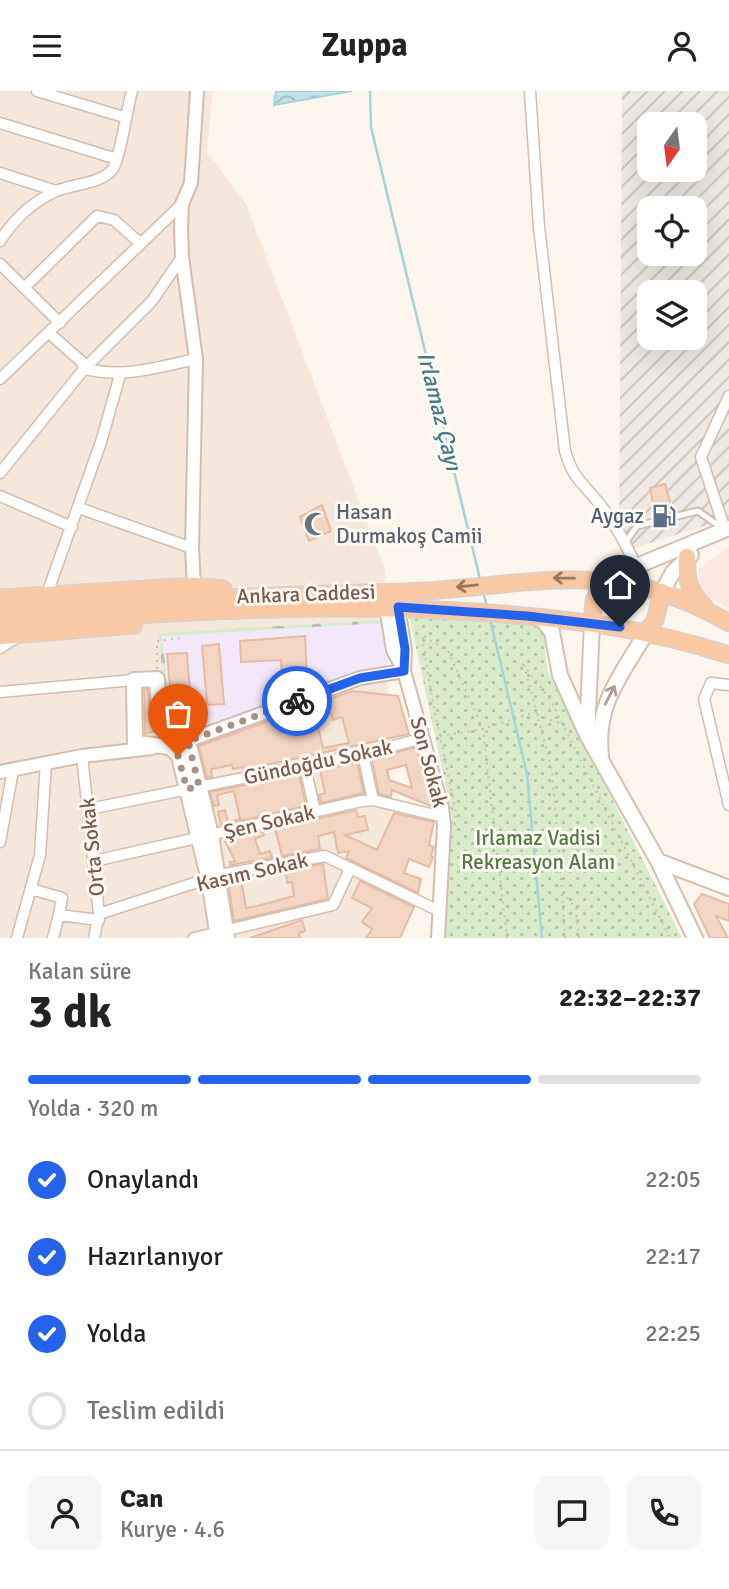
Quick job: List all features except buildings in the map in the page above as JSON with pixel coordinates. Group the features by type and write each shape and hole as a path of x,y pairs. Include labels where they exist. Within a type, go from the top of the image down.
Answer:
{"highway":[{"path":"687,557 686,579 692,594 708,610"},
{"name":"Ankara Caddesi","path":"0,623 400,603 526,580 603,580 662,592 708,610 729,622"},
{"path":"592,623 597,592 603,580"},
{"path":"0,598 194,586 267,594"},
{"path":"647,631 655,620 662,592"},
{"name":"Ankara Caddesi","path":"0,611 267,594 400,603 592,623 647,631 729,655"},
{"path":"0,636 305,608"}],"main road":[{"path":"662,592 673,572 687,557 728,530"},
{"path":"603,580 635,564 728,530"},
{"path":"533,617 552,632 560,675 587,735 658,861 695,938"},
{"path":"587,735 592,623"},
{"path":"602,761 601,715 647,631"},
{"path":"632,657 650,644 680,639"},
{"path":"193,787 178,756 167,747 135,743 134,680 157,679 159,709 188,741 193,787 214,877 222,935"},
{"path":"658,861 729,888"}],"street":[{"path":"37,91 124,117"},
{"path":"2,233 13,220 56,191 99,178 112,170 117,159 124,117 132,91"},
{"path":"194,586 192,548 196,359 182,257 182,204 191,183 197,91"},
{"path":"530,91 540,226 565,451 571,473 598,503 625,543 635,564"},
{"path":"0,123 117,159"},
{"path":"0,173 56,191"},
{"path":"0,379 182,204"},
{"path":"24,288 97,216 114,220 141,243"},
{"path":"0,473 3,460 84,369 152,301 182,257"},
{"path":"0,264 60,323"},
{"path":"49,333 82,362 84,369"},
{"path":"84,369 120,375 196,359"},
{"path":"47,594 79,508 120,375"},
{"path":"728,530 701,457 729,396"},
{"path":"0,496 72,527"},
{"path":"79,508 192,548"},
{"name":"Son Sokak","path":"400,603 393,650 404,671 443,817 438,938"},
{"path":"0,647 20,635"},
{"path":"0,842 6,771 82,756 167,747 360,678 404,671"},
{"path":"0,691 134,680"},
{"path":"729,685 710,683 704,699 729,805"},
{"name":"Gündoğdu Sokak","path":"89,809 363,754 423,738"},
{"path":"363,754 373,800"},
{"name":"Orta Sokak","path":"82,756 99,917 94,938"},
{"path":"16,938 40,855 46,763"},
{"path":"305,766 314,812"},
{"name":"Şen Sokak","path":"94,861 373,800 443,817"},
{"name":"Kasım Sokak","path":"59,915 99,917 214,877 325,856 439,911"},
{"path":"194,938 222,935 333,905 350,869"},
{"path":"31,889 62,898 53,938"}],"lane":[{"path":"625,543 637,526 698,511 728,530"}],"path":[{"path":"432,698 422,635 449,651 483,729 507,938"},
{"path":"157,679 157,641 183,638"},
{"path":"565,938 552,771 523,664 550,699 670,938"},
{"path":"440,736 483,729 536,713 563,724"},
{"path":"562,891 576,908 579,938"}],"shaded area":[{"path":"0,91 213,91 207,151 246,204 385,570 394,938 0,938"},
{"path":"622,91 729,91 729,518 619,553"},
{"path":"729,546 729,608 701,592 698,569"},
{"path":"381,620 389,663 188,736 167,710 158,633"}],"green space":[{"name":"Irlamaz Vadisi Rekreasyon Alanı","path":"409,615 537,625 544,629 547,670 682,938 443,938 452,815"},
{"path":"381,620 381,623 162,636 170,709 178,720 167,710 158,633"}],"water":[{"path":"276,91 352,91 274,105"}],"waterway":[{"name":"Irlamaz Çayı","path":"370,91 371,127 480,579"},
{"name":"Irlamaz Çayı","path":"483,592 487,606"},
{"name":"Irlamaz Çayı","path":"490,619 527,774 542,938"}],"way so far":[{"path":"178,756 187,789 199,786 188,741 297,701"}],"place":[{"name":"Aygaz","path":"664,516"},
{"name":"Hasan Durmakoş Camii","path":"316,524"}],"route":[{"path":"297,701 360,678 404,671 405,649 398,607 527,616 620,627"}]}
